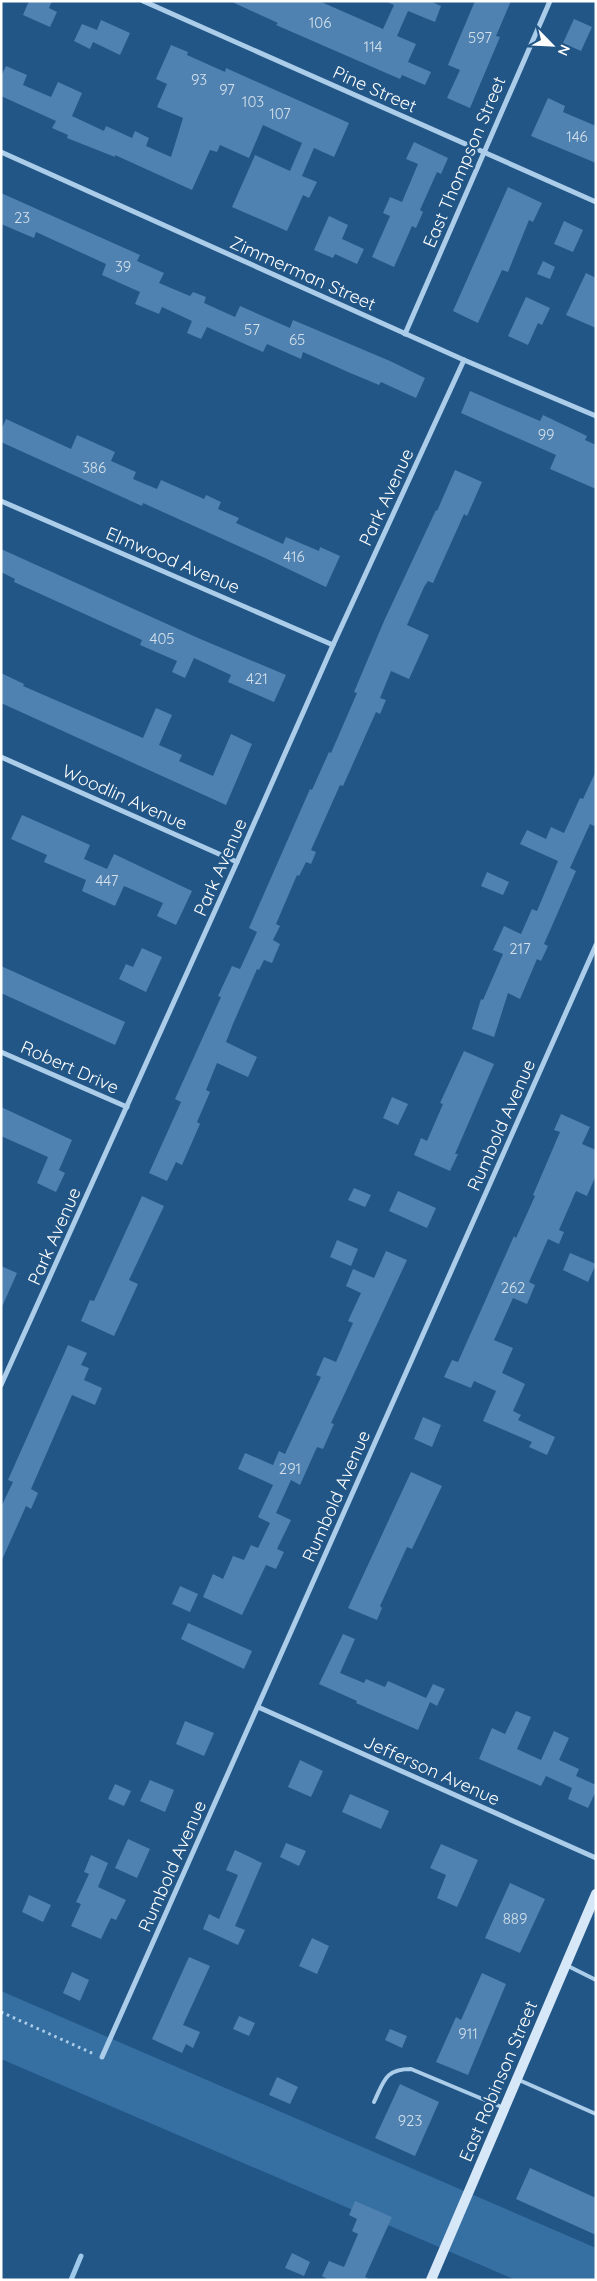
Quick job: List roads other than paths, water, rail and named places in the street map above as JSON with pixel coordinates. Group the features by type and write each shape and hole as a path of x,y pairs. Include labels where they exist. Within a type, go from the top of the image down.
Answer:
{"street":[{"name":"Pine Street","path":"143,1 596,202"},
{"name":"East Thompson Street","path":"405,334 550,1"},
{"name":"Zimmerman Street","path":"1,152 405,334 596,416"},
{"name":"Park Avenue","path":"1,1385 238,862 333,645 464,360"},
{"name":"Elmwood Avenue","path":"1,501 333,645"},
{"name":"Woodlin Avenue","path":"1,757 238,862"},
{"name":"Rumbold Avenue","path":"102,2057 596,945"},
{"name":"Robert Drive","path":"1,1052 127,1107"},
{"name":"Jefferson Avenue","path":"258,1707 596,1858"},
{"name":"East Robinson Street","path":"431,2280 596,1894"}],"lane":[{"path":"566,1964 596,1980"},
{"path":"374,2102 385,2078 391,2072 411,2069 504,2108"},
{"path":"516,2079 596,2114"}],"waterway":[{"path":"71,2280 81,2256"}]}
